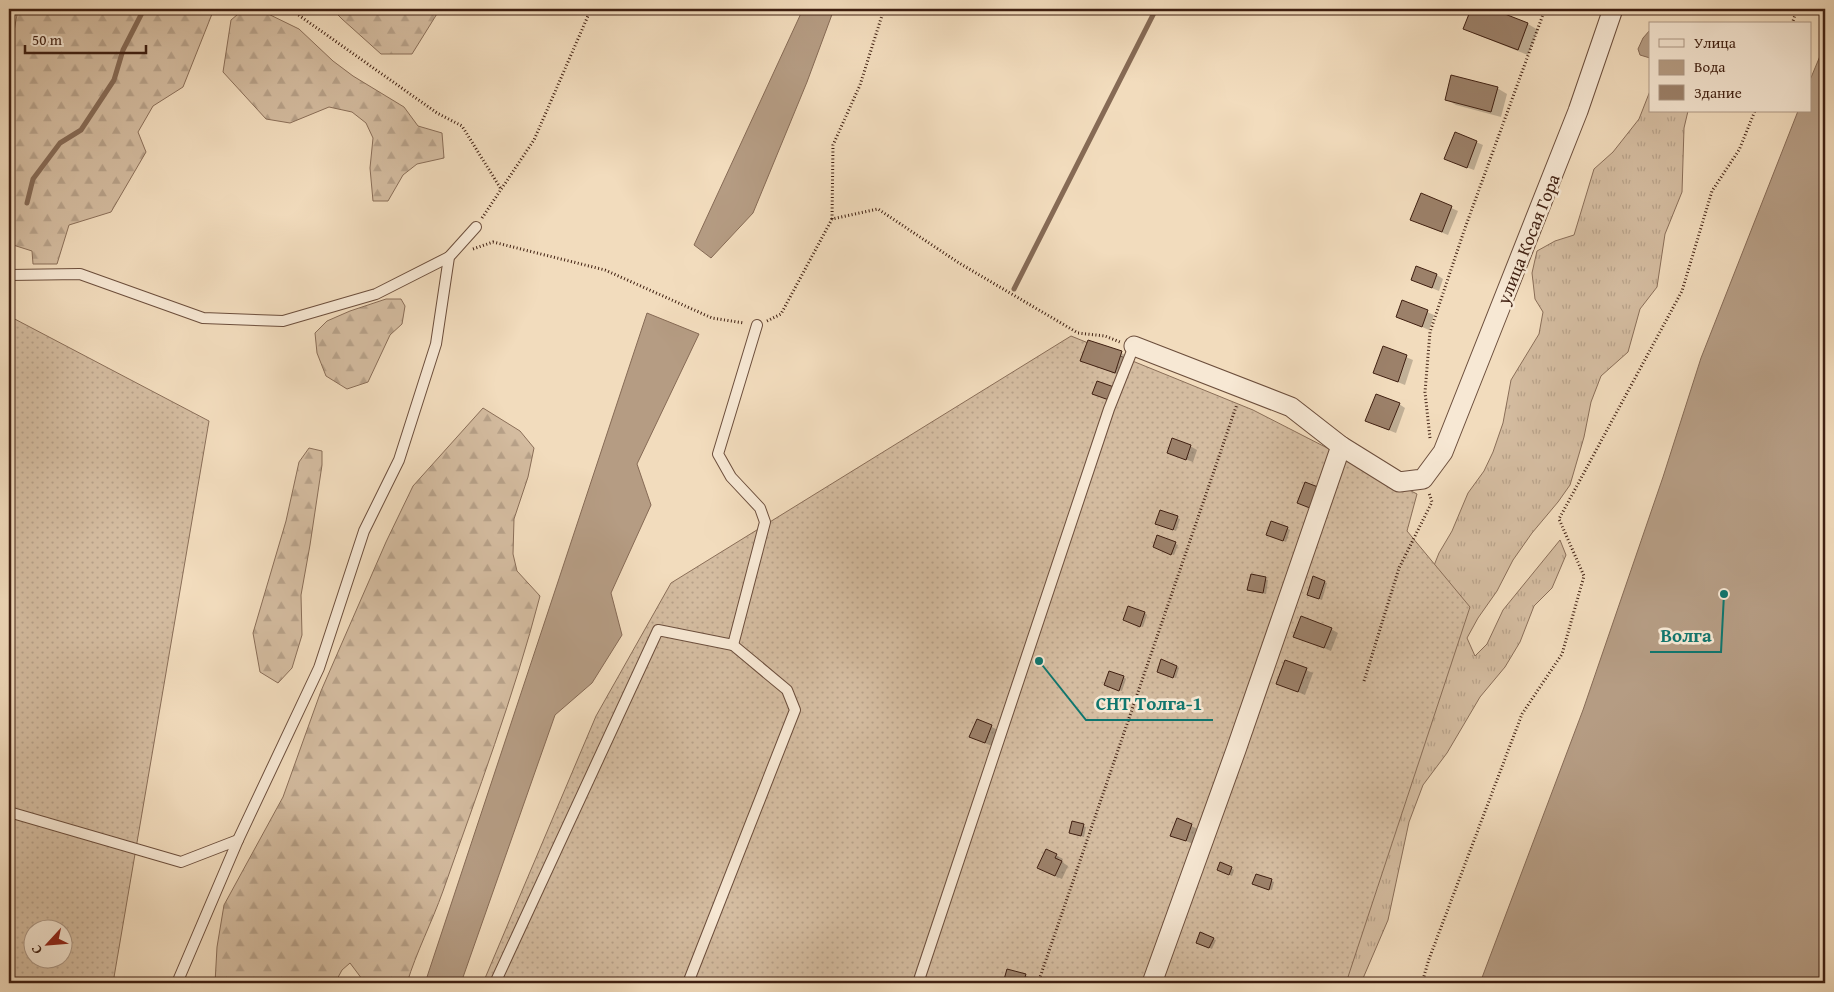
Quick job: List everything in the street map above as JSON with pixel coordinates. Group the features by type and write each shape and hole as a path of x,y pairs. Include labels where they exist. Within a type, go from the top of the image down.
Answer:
{"street":[{"name":"улица Косая Гора","path":"1429,472 1443,452 1578,111 1613,9"},
{"path":"1134,346 1242,390 1291,407 1342,446 1399,482 1429,472"},
{"path":"1152,983 1342,446"}],"lane":[{"path":"9,275 80,274 203,318 283,321 376,294 449,257 476,227"},
{"path":"177,983 238,840 319,668 364,531 399,460 436,344 449,257"},
{"path":"733,646 764,522 760,508 731,477 718,454 757,326"},
{"path":"918,983 1103,428 1134,346"},
{"path":"495,983 658,630 733,646 787,690 795,710 688,983"},
{"path":"9,812 181,862 238,840"}],"path":[{"path":"290,9 437,113 462,126 501,189"},
{"path":"476,227 534,140 591,9"},
{"path":"449,257 493,242 605,270 712,318 757,326 782,314 832,219 833,145 860,85 884,9"},
{"path":"1364,681 1399,568 1432,502 1425,392 1430,332 1465,228 1545,9"},
{"path":"1793,22 1797,9"},
{"path":"1422,983 1522,714 1562,654 1584,576 1559,519 1682,291 1712,191 1739,150 1755,112"},
{"path":"832,219 878,209 959,263 1078,333 1105,336 1134,346"},
{"path":"1038,983 1242,390"}],"green space":[{"path":"18,9 214,9 183,87 153,106 138,132 146,152 111,212 69,225 57,264 33,264 32,251 10,244 9,249 9,59"},
{"path":"244,9 258,9 299,29 333,61 353,76 404,107 418,126 442,133 444,158 417,164 403,175 388,201 373,201 370,168 373,138 366,123 352,112 329,107 290,123 266,119 223,72 231,20"},
{"path":"332,9 440,9 412,54 381,54"},
{"path":"1649,94 1649,112 1688,112 1684,128 1682,192 1665,234 1657,287 1640,309 1628,352 1601,376 1591,402 1584,437 1570,485 1513,560 1497,591 1467,638 1475,656 1487,644 1503,610 1560,540 1566,555 1552,588 1534,606 1520,642 1505,667 1480,697 1447,753 1423,785 1409,822 1388,920 1361,983 1297,983 1431,573 1468,493 1484,471 1493,452 1503,423 1511,380 1539,334 1543,312 1535,299 1532,273 1537,251 1555,241 1574,235 1594,169 1613,152 1639,119"},
{"path":"386,299 401,299 405,306 402,324 390,335 368,382 347,389 326,376 317,353 315,333 327,321"},
{"path":"9,316 209,421 113,983 9,983"},
{"path":"1071,336 1253,410 1417,494 1407,531 1470,607 1346,983 483,983 596,716 671,583"},
{"path":"483,408 520,431 534,448 528,477 514,519 513,554 517,571 540,596 519,671 494,745 443,891 407,983 365,983 350,963 342,970 335,983 215,983 217,947 224,905 283,797 321,691 386,542 413,486"},
{"path":"309,448 322,451 322,465 301,595 302,635 292,668 278,683 260,672 253,633 286,521 299,462"}],"water":[{"path":"803,9 834,9 807,82 753,213 711,258 694,245"},
{"path":"1649,31 1649,58 1640,55 1638,49 1643,38"},
{"path":"1825,44 1825,983 1480,983 1583,710 1663,477 1701,358 1798,112 1812,112 1812,75"},
{"path":"647,313 699,334 637,464 651,505 611,593 622,635 592,683 555,715 461,983 425,983"}],"building":[{"path":"1471,9 1492,9 1528,23 1518,50 1463,29"},
{"path":"1451,75 1498,87 1491,112 1445,100"},
{"path":"1455,132 1477,141 1467,168 1444,159"},
{"path":"1421,193 1452,206 1442,232 1410,220"},
{"path":"1416,266 1437,274 1432,288 1411,280"},
{"path":"1402,300 1428,310 1422,327 1396,317"},
{"path":"1088,340 1122,351 1115,373 1080,361"},
{"path":"1383,346 1407,355 1398,382 1373,373"},
{"path":"1097,381 1114,387 1109,400 1092,394"},
{"path":"1376,394 1400,403 1389,430 1365,421"},
{"path":"1172,438 1191,445 1186,460 1167,453"},
{"path":"1305,482 1318,487 1310,508 1297,503"},
{"path":"1160,510 1178,516 1173,530 1155,524"},
{"path":"1271,521 1288,527 1283,541 1266,535"},
{"path":"1157,535 1176,542 1171,555 1153,547"},
{"path":"1251,574 1266,577 1263,593 1247,590"},
{"path":"1313,576 1325,581 1319,599 1307,595"},
{"path":"1128,606 1145,612 1140,627 1123,620"},
{"path":"1301,616 1332,628 1324,648 1293,637"},
{"path":"1161,659 1177,666 1173,678 1157,672"},
{"path":"1285,660 1307,668 1298,692 1276,684"},
{"path":"1109,671 1124,676 1119,691 1104,685"},
{"path":"977,719 992,725 985,743 969,737"},
{"path":"1177,818 1192,824 1186,841 1170,836"},
{"path":"1072,821 1084,824 1081,836 1069,833"},
{"path":"1046,849 1057,854 1055,858 1062,861 1055,876 1037,868"},
{"path":"1220,862 1232,867 1229,875 1217,870"},
{"path":"1256,874 1272,879 1269,890 1252,884"},
{"path":"1200,932 1214,938 1209,948 1196,943"},
{"path":"1007,969 1026,974 1023,983 1003,983"}],"waterway":[{"path":"27,203 33,179 60,143 81,130 114,80 123,50 144,9"},
{"path":"1014,289 1156,9"}],"place":[{"name":"Волга","path":"1724,594"},
{"name":"СНТ Толга-1","path":"1039,661"}]}
